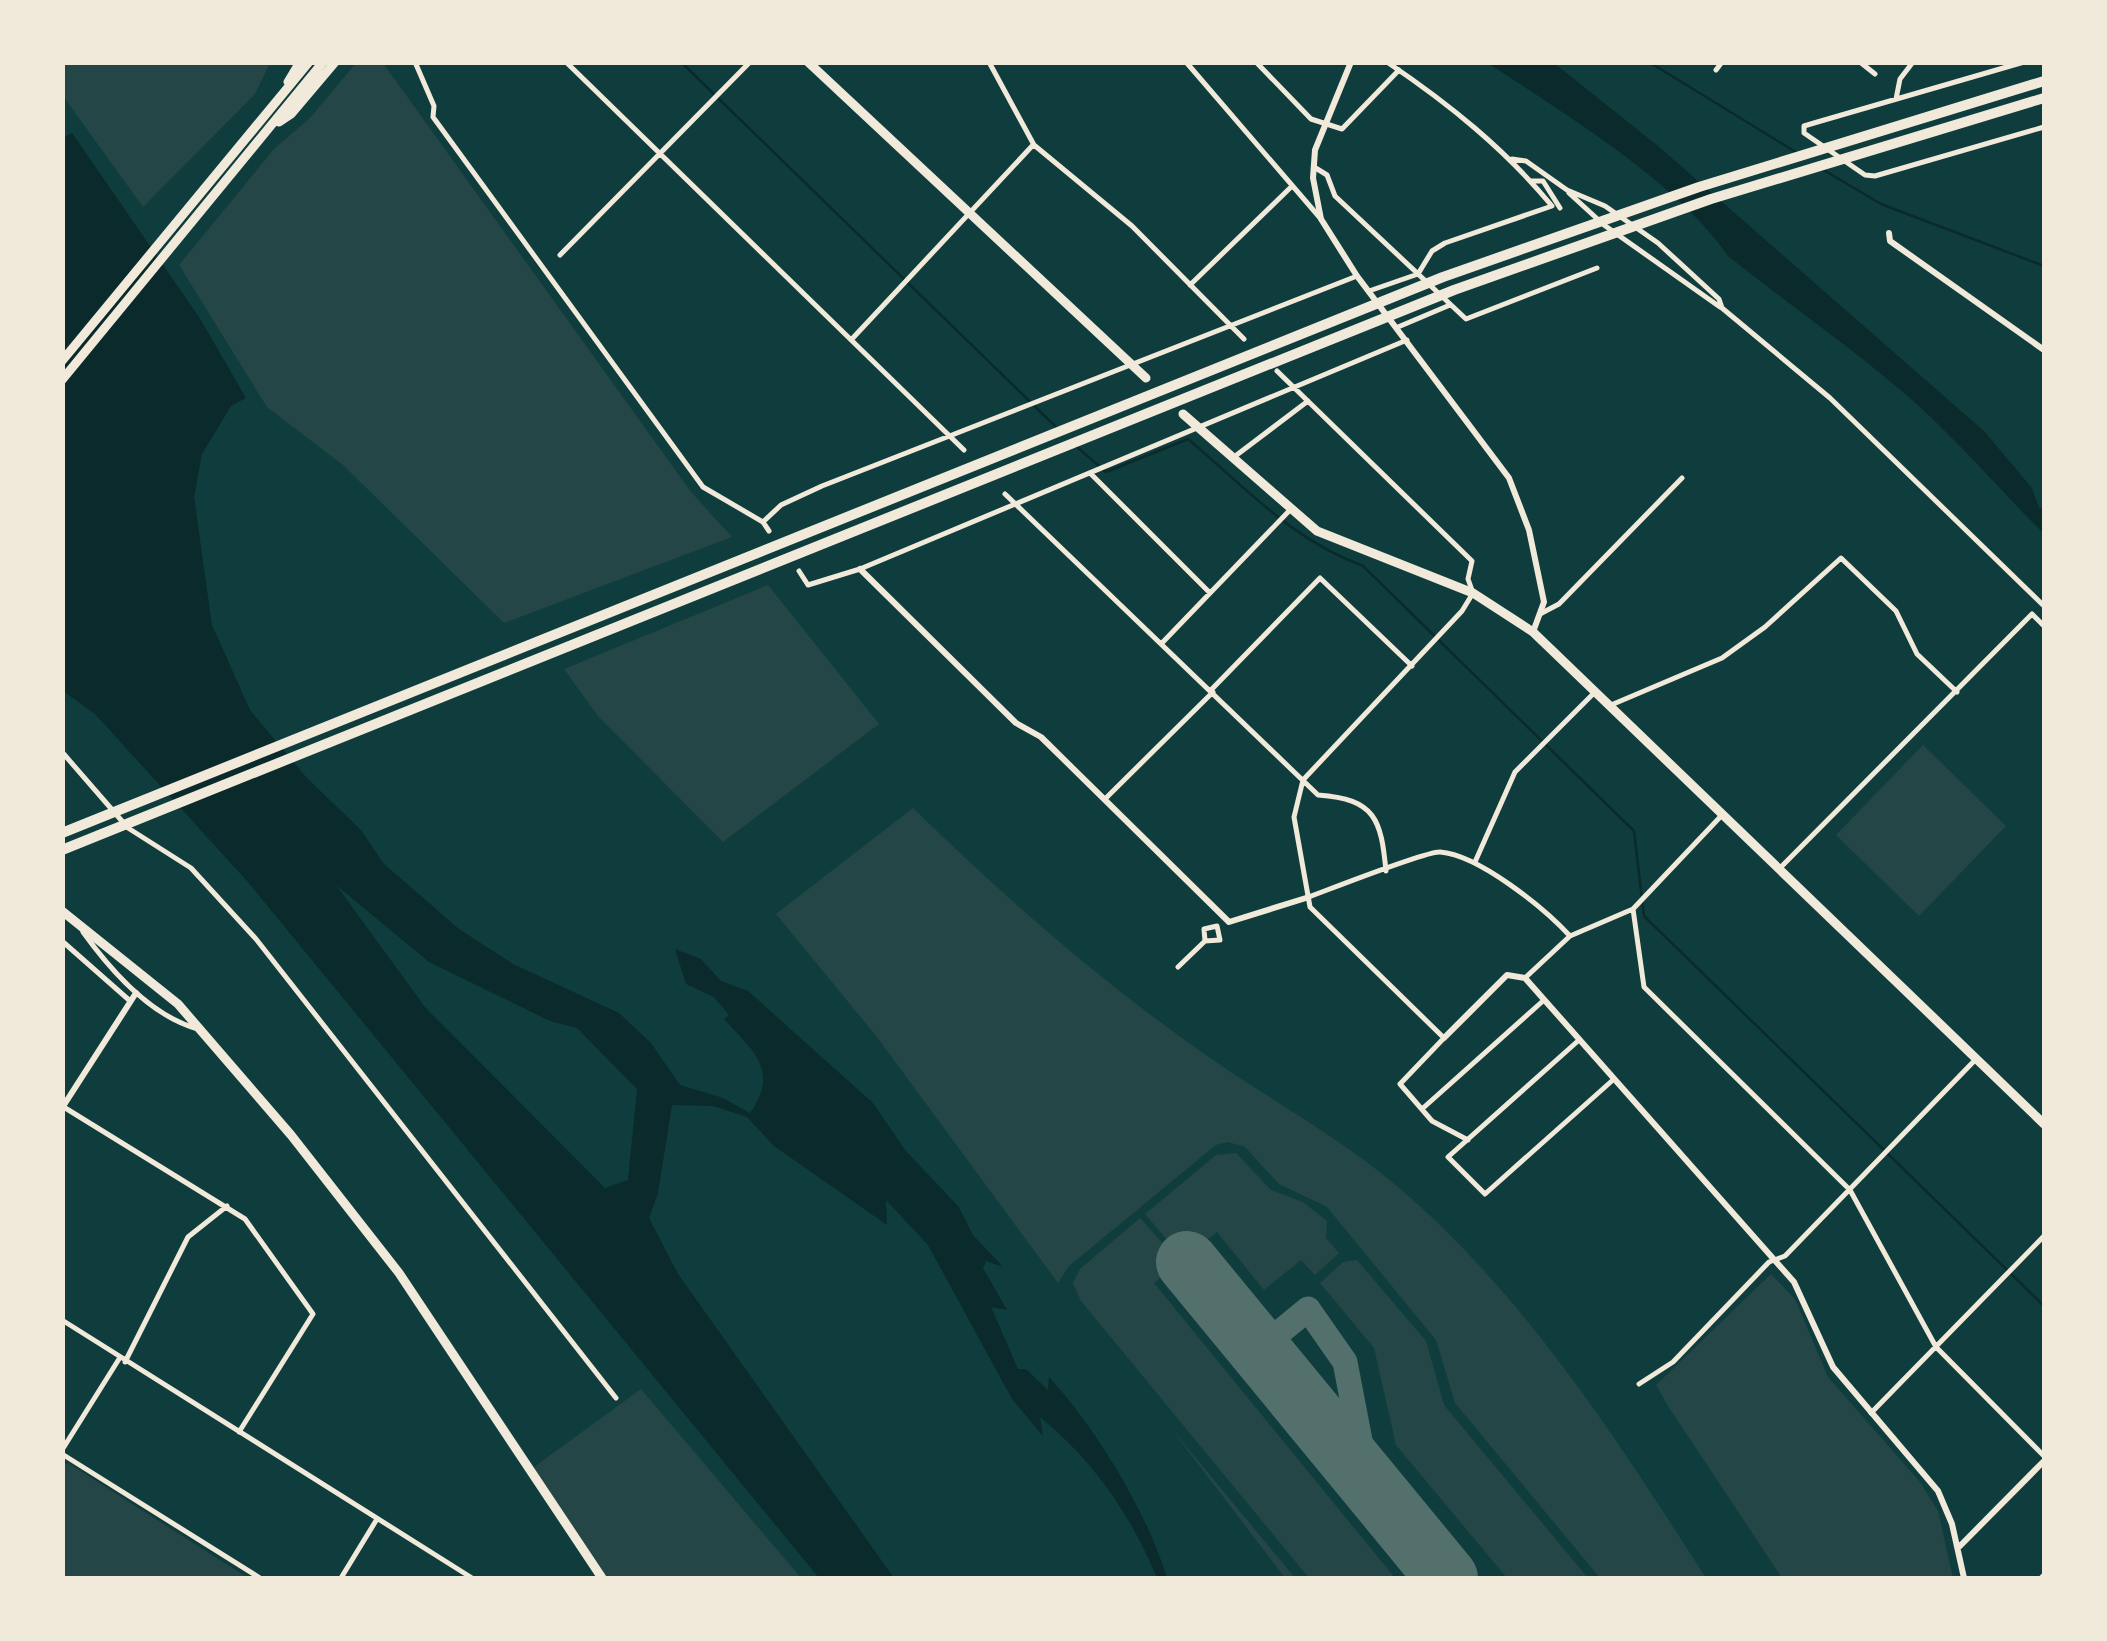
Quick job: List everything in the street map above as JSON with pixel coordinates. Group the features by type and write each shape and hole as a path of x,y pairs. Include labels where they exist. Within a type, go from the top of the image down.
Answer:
{"highway":[{"path":"62,833 1443,278 1564,233 1839,142 2044,81"},
{"path":"62,850 1454,290 1573,246 1852,154 2044,98"}],"main road":[{"path":"273,105 300,62"},
{"path":"62,361 309,62"},
{"path":"62,380 322,62"},
{"path":"271,126 290,114 335,62"},
{"path":"808,62 1146,378"},
{"path":"1183,414 1289,511 1348,547 1473,593 1533,632 2044,1124"},
{"path":"62,912 160,988 200,1030 399,1273 602,1578"}],"street":[{"path":"415,62 434,106 433,116 703,487 763,522 769,531"},
{"path":"566,62 964,450"},
{"path":"560,255 750,62"},
{"path":"989,62 1034,145 1132,226 1244,338"},
{"path":"1186,62 1290,188 1321,219 1357,276 1510,478 1528,530 1544,602 1533,632"},
{"path":"1256,62 1311,119 1342,130 1399,70"},
{"path":"1321,219 1314,166 1323,122 1351,62"},
{"path":"1369,292 1418,274 1432,251 1444,243 1552,206 1512,159 1443,100 1388,62"},
{"path":"1716,70 1722,62"},
{"path":"1860,62 1874,74"},
{"path":"1896,99 1900,79 1913,62"},
{"path":"2024,62 1804,126 1804,133 1864,175 1875,176 2044,127"},
{"path":"851,340 1034,145"},
{"path":"1512,159 1526,161 1567,190 1604,224 1722,308 1830,398 2044,606"},
{"path":"1314,166 1327,175 1335,196 1466,319 1597,268"},
{"path":"1532,181 1543,181 1560,208"},
{"path":"1190,285 1290,188"},
{"path":"1567,190 1605,206 1658,243 1719,299 1722,308"},
{"path":"1889,232 1890,241 1912,259 2044,350"},
{"path":"763,522 782,505 822,486 1357,276"},
{"path":"1398,327 1451,305"},
{"path":"800,571 808,585 860,569 1407,340"},
{"path":"1277,371 1472,561 1468,579 1473,593 1412,666 1303,780 1294,817 1310,907 1444,1038"},
{"path":"1232,458 1308,401"},
{"path":"1090,473 1210,593"},
{"path":"1539,615 1558,604 1682,478"},
{"path":"1005,494 1018,502 1318,795 1339,796 1374,814 1381,824 1386,871"},
{"path":"1162,642 1289,511"},
{"path":"1610,706 1722,658 1765,627 1840,558 1896,611 1917,654 1957,692"},
{"path":"860,569 1016,723 1041,737 1226,920"},
{"path":"1104,800 1320,578 1412,666"},
{"path":"1780,869 2032,614 2044,626"},
{"path":"1476,862 1515,772 1595,692"},
{"path":"62,752 128,828 191,868 256,939 616,1398"},
{"path":"1525,978 1570,936 1633,908 1723,814"},
{"path":"1205,941 1206,927 1218,928 1226,920 1306,898 1437,852 1476,862 1554,918 1570,936"},
{"path":"1633,908 1644,987 1850,1190 1936,1348 2044,1458 1958,1548"},
{"path":"75,921 136,993 180,1024 200,1030"},
{"path":"1178,967 1205,941 1220,940 1218,928"},
{"path":"62,941 129,1000"},
{"path":"1468,1140 1432,1121 1400,1084 1507,975 1517,973 1776,1260 1806,1300 1832,1367 1938,1491 1964,1578"},
{"path":"136,993 63,1107 246,1220 314,1314 238,1432"},
{"path":"1422,1109 1544,1000"},
{"path":"1579,1040 1448,1158 1485,1194 1614,1079"},
{"path":"1639,1384 1672,1362 1850,1190 1977,1058"},
{"path":"227,1206 188,1237 122,1360 62,1452 260,1578"},
{"path":"1871,1414 2044,1236"},
{"path":"62,1320 472,1578"},
{"path":"341,1578 377,1519"}],"shaded area":[{"path":"62,63 270,63 255,94 143,207 63,96"},
{"path":"356,63 383,63 691,492 732,537 504,623 343,465 267,407 179,265 274,149 310,118"},
{"path":"1488,63 1554,63 1658,146 1984,431 2032,488 2039,508 2044,509 2044,534 1918,405 1728,256 1680,201 1650,175"},
{"path":"72,133 199,317 246,398 231,406 202,454 194,497 212,625 250,710 307,778 361,830 383,863 459,929 513,964 619,1013 651,1043 680,1085 723,1098 750,1113 759,1098 763,1073 753,1051 724,1019 729,1015 714,997 686,984 675,949 701,959 721,981 748,991 873,1103 905,1150 959,1207 973,1235 1003,1267 986,1261 983,1268 1007,1310 991,1307 1018,1369 1026,1369 1048,1390 1049,1377 1084,1421 1133,1499 1167,1578 1157,1578 1123,1511 1077,1451 1040,1417 1043,1436 1012,1399 928,1245 886,1200 887,1225 774,1146 747,1117 713,1106 672,1105 658,1193 649,1218 678,1274 894,1578 819,1578 247,881 95,714 63,691 62,138","holes":["336,885 429,962 550,1021 577,1028 637,1089 628,1180 605,1188 425,1007"]},
{"path":"768,585 879,724 723,842 598,716 564,669"},
{"path":"1923,745 2006,826 1919,916 1836,835"},
{"path":"913,808 1089,967 1203,1053 1350,1150 1443,1228 1487,1274 1566,1370 1706,1578 1600,1578 1455,1403 1436,1340 1327,1207 1279,1184 1245,1147 1228,1142 1216,1145 1069,1266 1058,1283 877,1037 776,914"},
{"path":"1236,1153 1271,1190 1303,1202 1327,1221 1326,1238 1339,1253 1315,1275 1301,1260 1264,1290 1217,1232 1183,1259 1145,1214 1216,1155"},
{"path":"1140,1218 1179,1262 1154,1283 1395,1578 1309,1578 1081,1301 1073,1283 1080,1269"},
{"path":"1357,1260 1426,1341 1444,1405 1588,1578 1507,1578 1396,1445 1374,1348 1320,1283 1343,1262"},
{"path":"1771,1274 1795,1299 1828,1377 1920,1482 1938,1511 1953,1578 1782,1578 1668,1406 1656,1385"},
{"path":"641,1389 801,1578 602,1578 534,1467"},
{"path":"1170,1427 1295,1578 1285,1578"},
{"path":"68,1463 248,1578 63,1578 62,1465"}],"waterway":[{"path":"681,62 1057,428"},
{"path":"1649,62 1799,154"},
{"path":"1822,169 1881,204 2044,266"},
{"path":"1077,447 1106,472 1188,439 1291,527 1363,566 1634,831 1644,916 2044,1306"}],"taxiway":[{"path":"1259,1349 1308,1309 1345,1362 1368,1482"}],"runway":[{"path":"1187,1262 1447,1578"}]}
